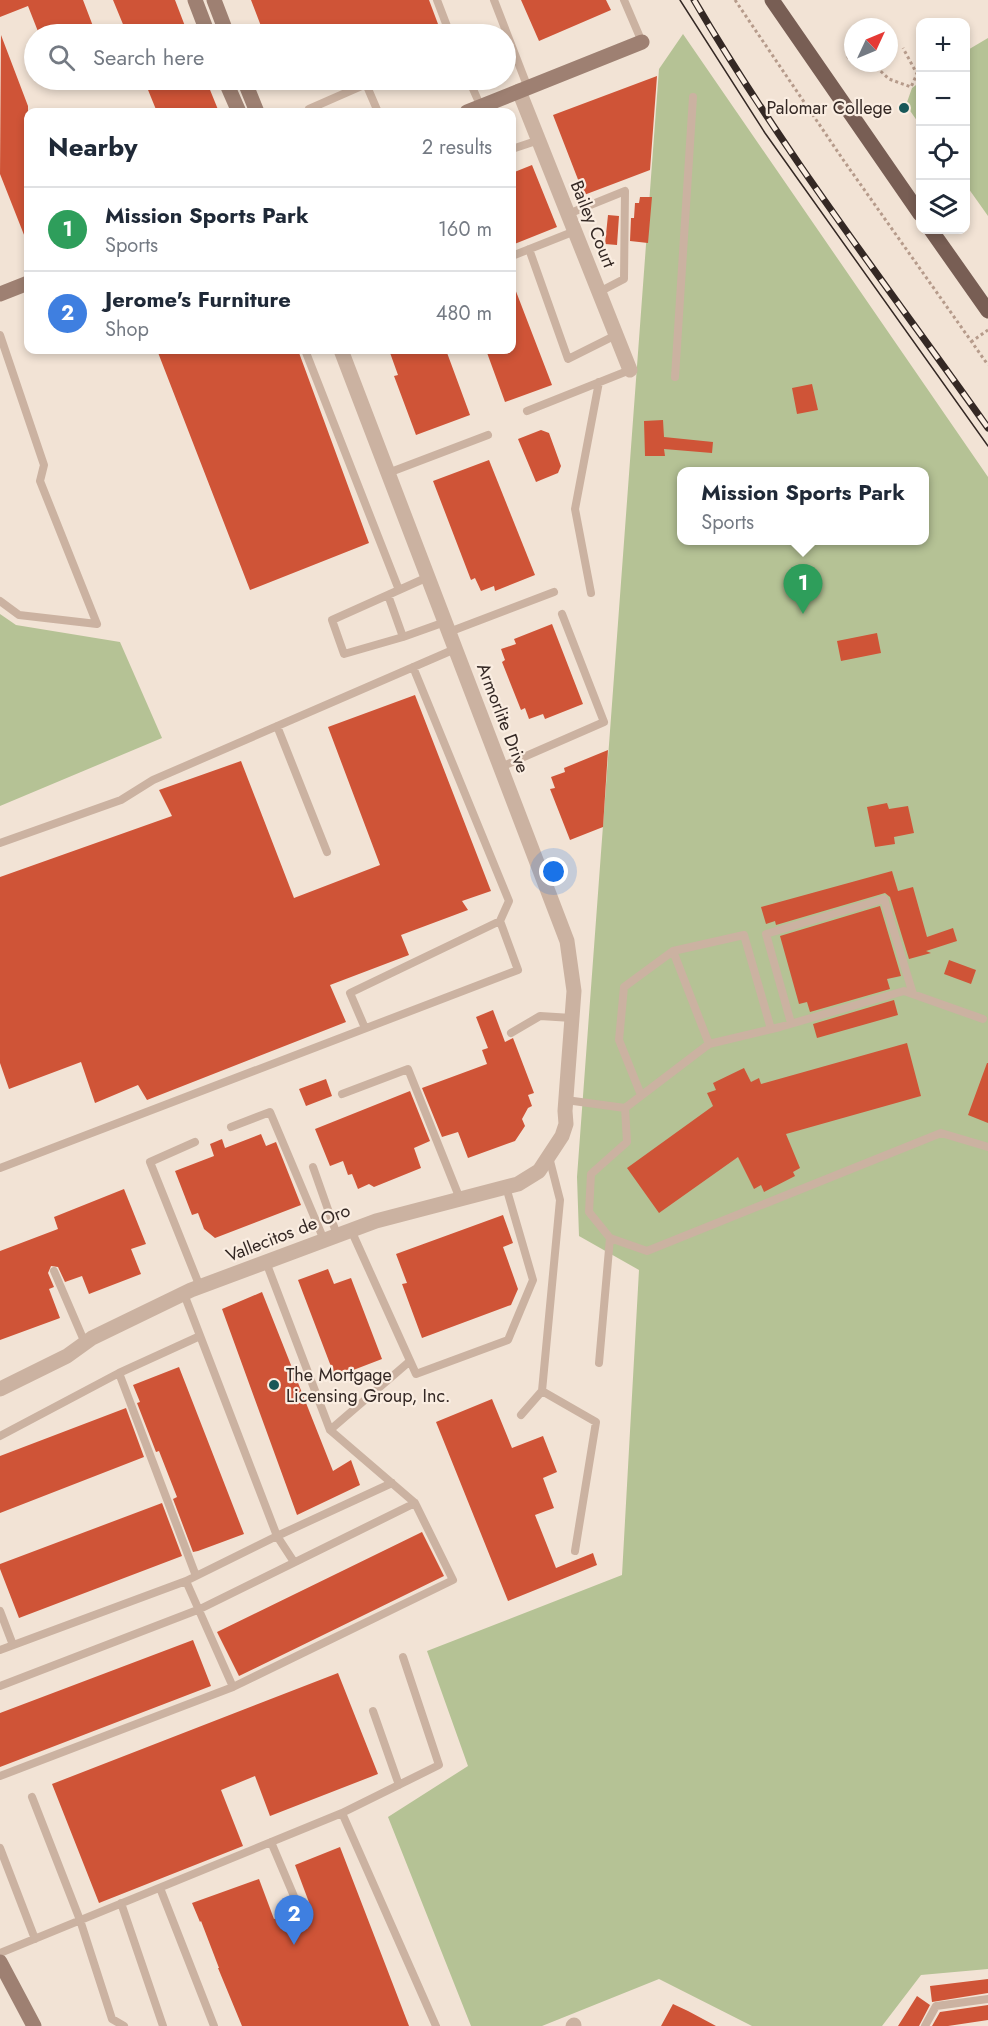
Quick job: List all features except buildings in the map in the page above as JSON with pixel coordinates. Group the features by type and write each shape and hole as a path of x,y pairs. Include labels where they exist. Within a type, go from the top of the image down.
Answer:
{"main road":[{"path":"772,0 916,207"},
{"path":"934,234 988,311"}],"street":[{"path":"195,0 204,24"},
{"path":"214,0 223,24"},
{"path":"479,108 642,42"},
{"path":"229,90 237,108"},
{"path":"248,90 255,108"},
{"name":"Bailey Court","path":"524,90 539,140 630,370"},
{"path":"0,294 24,285"},
{"name":"Armorlite Drive","path":"343,354 567,941 574,991 565,1106"},
{"name":"Vallecitos de Oro","path":"0,1389 66,1356 85,1343 200,1287 376,1221 518,1184 539,1171 562,1136 566,1124 565,1106"},
{"path":"0,1962 34,2026"}],"lane":[{"path":"437,0 446,24"},
{"path":"494,0 502,24"},
{"path":"624,0 642,42"},
{"path":"516,66 524,90"},
{"path":"311,108 352,90"},
{"path":"369,90 376,108"},
{"path":"471,90 474,108"},
{"path":"675,377 693,97"},
{"path":"516,148 539,140"},
{"path":"568,214 625,191 624,279 599,292"},
{"path":"516,254 575,231"},
{"path":"529,249 568,359 616,335"},
{"path":"0,335 44,465 40,481 97,624 20,615 0,601"},
{"path":"307,354 399,590"},
{"path":"527,411 630,370"},
{"path":"591,593 575,509 599,382"},
{"path":"388,473 488,435"},
{"path":"428,577 332,620 344,654 447,627 554,592"},
{"path":"388,595 403,637"},
{"path":"501,767 604,722 562,614"},
{"path":"0,843 121,800 153,780 455,649"},
{"path":"365,1028 350,993 500,921 509,901 413,667"},
{"path":"277,726 327,852"},
{"path":"791,1023 766,934 884,899 913,994"},
{"path":"0,1168 518,970 500,921"},
{"path":"641,1095 619,1040 624,987 673,951 744,935 771,1029"},
{"path":"673,951 709,1044"},
{"path":"565,1106 625,1108 709,1044 904,991 986,1019"},
{"path":"511,1033 540,1016 572,1018"},
{"path":"342,1094 408,1069 460,1199"},
{"path":"625,1108 627,1142 591,1174 589,1212 609,1238 648,1251 941,1133 988,1147"},
{"path":"231,1126 270,1112 416,1374 508,1340 533,1280 506,1187"},
{"path":"195,1142 150,1162 200,1287"},
{"path":"521,1415 542,1391 560,1200 549,1156"},
{"path":"313,1167 337,1235"},
{"path":"599,1363 609,1238"},
{"path":"0,1776 233,1687 453,1580 415,1503 330,1430 266,1262"},
{"path":"54,1271 85,1343"},
{"path":"184,1294 277,1536 294,1563"},
{"path":"0,1436 119,1372 200,1336"},
{"path":"330,1430 410,1361"},
{"path":"119,1372 196,1576"},
{"path":"542,1391 596,1422 575,1551"},
{"path":"0,1650 186,1581 392,1483"},
{"path":"0,1686 200,1609 415,1503"},
{"path":"186,1581 233,1687"},
{"path":"0,1611 13,1645"},
{"path":"0,1953 342,1813 440,1765 403,1657"},
{"path":"373,1711 399,1785"},
{"path":"32,1797 80,1920 112,2019 124,2026"},
{"path":"342,1813 436,2026"},
{"path":"271,1842 296,1901"},
{"path":"0,1848 35,1939"},
{"path":"160,1888 214,2026"},
{"path":"121,1903 163,2026"},
{"path":"925,2026 936,2007 988,1999"}],"path":[{"path":"735,0 988,365"},
{"path":"882,72 889,79 911,87 917,74 903,48"},
{"path":"971,342 988,330"}],"green space":[{"path":"683,34 988,477 988,1969 921,1975 882,2026 752,2026 659,1979 542,2026 471,2026 388,1817 468,1766 427,1651 622,1575 639,1270 579,1236 577,1177 659,69"},
{"path":"988,38 988,216 970,191 970,49"},
{"path":"916,85 916,119 906,105 912,88"},
{"path":"0,614 16,625 120,642 162,738 0,806"}],"tram line":[{"path":"680,0 765,133 988,446"}],"railway":[{"path":"694,0 799,164 988,428"}],"place":[{"name":"Palomar College","path":"904,108"},
{"name":"Mission Sports Park","path":"803,614"},
{"name":"The Mortgage Licensing Group, Inc.","path":"274,1385"},
{"name":"Jerome's Furniture","path":"294,1945"}]}
